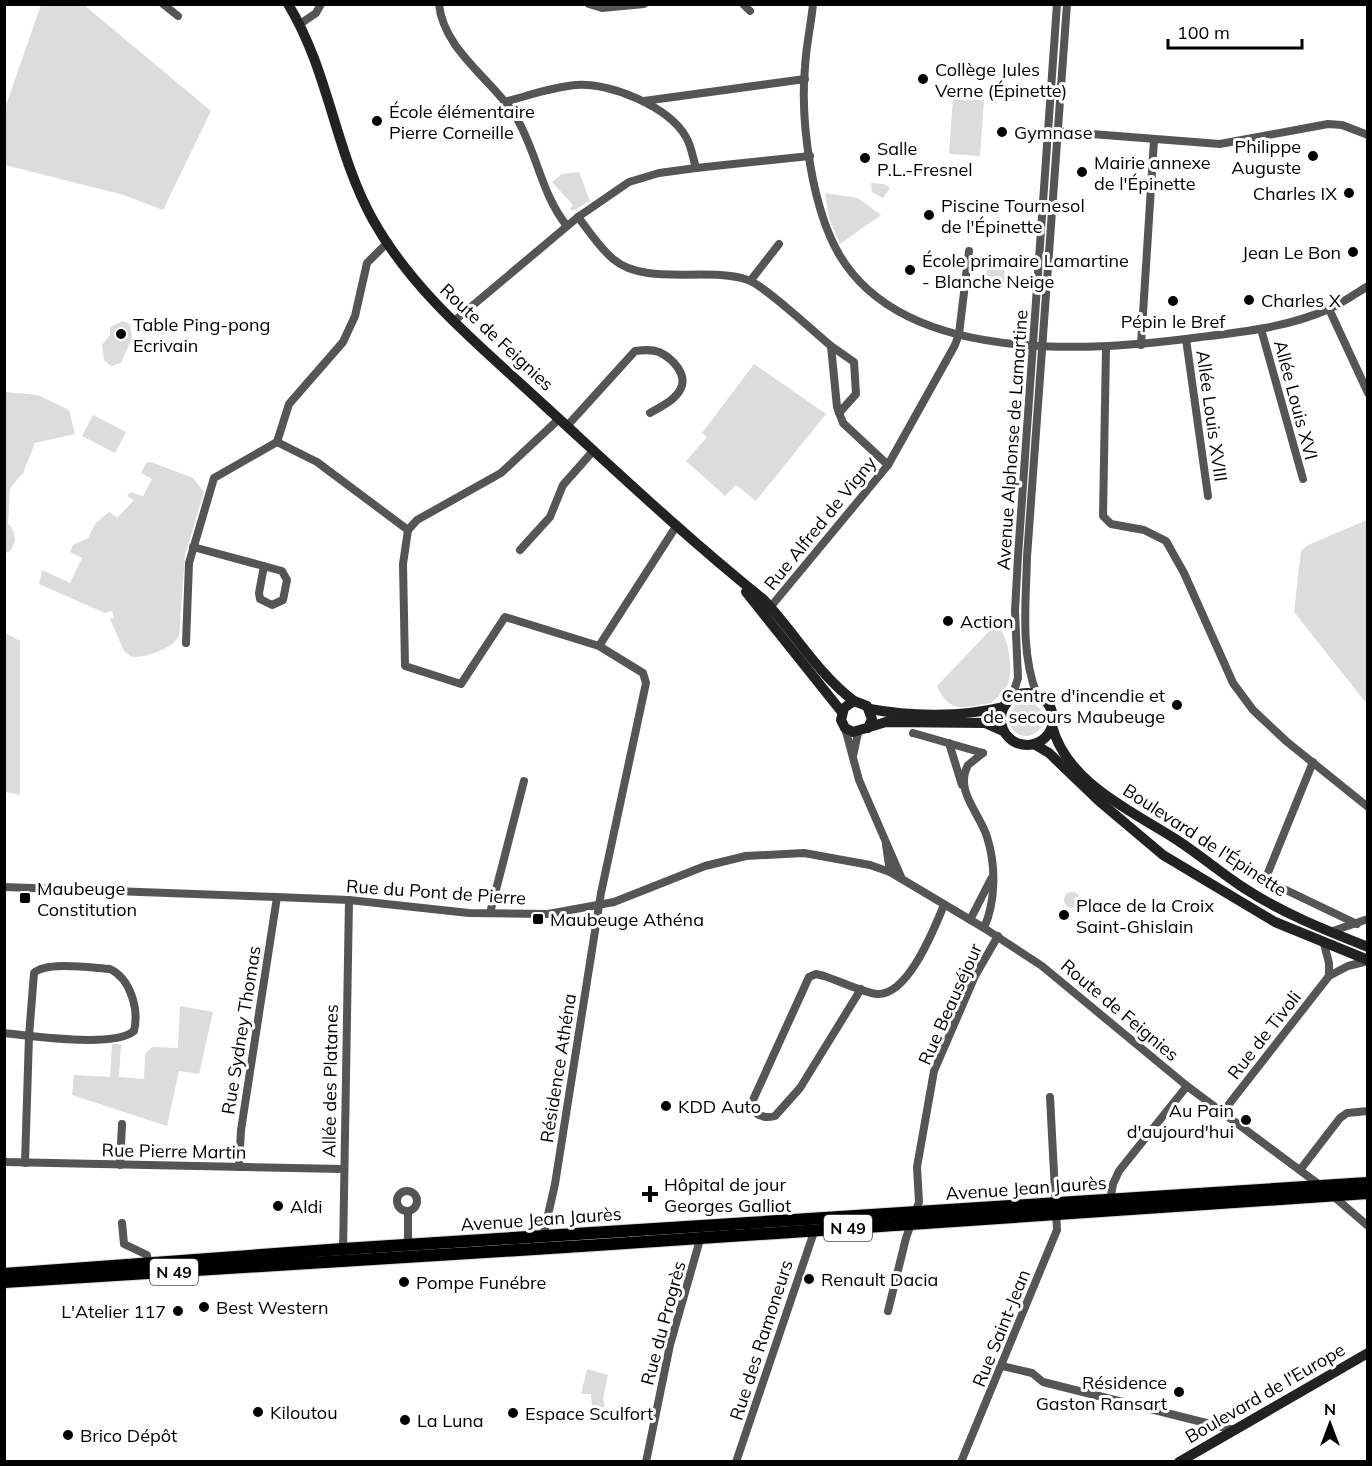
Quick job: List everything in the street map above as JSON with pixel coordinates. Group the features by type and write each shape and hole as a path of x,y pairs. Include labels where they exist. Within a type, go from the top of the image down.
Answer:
{"main road":[{"name":"Avenue Jean Jaurès","path":"1056,1209 1110,1201 1368,1183"},
{"name":"Avenue Jean Jaurès","path":"4,1274 543,1237 815,1229 1056,1209 1368,1193"},
{"name":"Avenue Jean Jaurès","path":"4,1282 343,1263 702,1233 914,1220"}],"street":[{"path":"164,4 178,16"},
{"name":"Route de Feignies","path":"288,4 300,24 360,196 388,242 431,299 563,423 732,574 768,610 836,688 854,701"},
{"path":"300,24 316,13 321,4"},
{"path":"439,4 448,31 484,81 516,116 545,189 567,226"},
{"path":"589,4 602,8 639,5"},
{"path":"813,4 805,79 805,126 821,212 831,240 841,258 870,291 892,308 959,334 1035,345 1106,348 1261,329 1329,309 1368,286"},
{"name":"Avenue Alphonse de Lamartine","path":"1037,695 1029,671 1025,612 1044,345 1057,4"},
{"name":"Avenue Alphonse de Lamartine","path":"1012,698 1018,678 1015,611 1035,345 1053,131 1067,4"},
{"path":"644,101 805,79"},
{"path":"504,102 549,89 579,84 613,90 644,101 672,120 686,137 696,168"},
{"path":"1053,131 1220,144 1328,124 1342,125 1368,135"},
{"path":"1141,345 1154,140"},
{"path":"453,322 578,217 629,182 696,168 810,156"},
{"path":"578,217 615,260 636,270 659,274 721,275 751,280 831,346 854,362 856,394 839,413"},
{"path":"186,643 185,606 193,547 214,478 277,442 289,404 343,342 355,316 367,263 388,242"},
{"path":"751,280 779,244"},
{"name":"Rue Alfred de Vigny","path":"768,610 888,465 959,334 969,251"},
{"path":"1329,309 1368,393"},
{"name":"Allée Louis XVI","path":"1261,329 1302,479"},
{"name":"Allée Louis XVIII","path":"1186,339 1208,496"},
{"path":"831,346 839,413 843,423 888,465"},
{"path":"1106,348 1103,516 1111,524 1144,530 1166,541 1184,573 1233,683 1252,710 1368,807"},
{"path":"277,442 317,462 408,530 417,520 501,473 563,423 635,351 648,349 660,352 677,366 683,378 681,390 669,402 650,414"},
{"path":"520,549 550,517 563,485 594,450"},
{"path":"599,646 677,525"},
{"name":"Résidence Athéna","path":"408,530 403,564 405,666 461,684 506,617 599,646 643,673 646,683 600,905 555,1185 543,1237"},
{"path":"193,547 264,566 282,571 287,579 283,600 279,603 272,605 260,599 264,566"},
{"name":"Route de Feignies","path":"768,610 841,711"},
{"path":"845,728 863,730 886,722 985,723 1003,731 1016,743 1034,744 1048,734 1052,726 1052,711 1049,705 1037,695 1029,693 1012,698 1003,707 984,712 944,713 870,709 863,703 854,701 846,705 841,711 841,720 852,760 902,879"},
{"path":"1003,707 1001,715 1003,731"},
{"path":"852,760 863,730 872,719 870,709"},
{"name":"Boulevard de l'Épinette","path":"1052,726 1058,745 1066,757 1115,803 1174,839 1245,889 1330,932 1368,947"},
{"path":"913,733 983,753 968,765 963,789"},
{"path":"949,743 963,789 987,836 993,905 984,928"},
{"name":"Boulevard de l'Épinette","path":"1034,744 1049,753 1155,849 1275,922 1368,961"},
{"path":"1312,762 1265,880 1357,924"},
{"path":"490,914 524,782"},
{"path":"886,843 890,872"},
{"name":"Rue du Pont de Pierre","path":"4,887 349,900 490,914 548,914 600,905 627,897 705,866 746,856 804,853 870,865 890,872"},
{"path":"870,865 886,854"},
{"path":"890,872 896,862"},
{"name":"Route de Feignies","path":"890,872 998,936 1059,980 1187,1086 1321,1186 1368,1226"},
{"path":"970,920 992,878"},
{"name":"Rue Sydney Thomas","path":"239,1167 241,1130 277,897"},
{"name":"Allée des Platanes","path":"343,1263 349,900"},
{"path":"861,989 800,1088 775,1116 763,1118 757,1114 752,1105 753,1100 809,977 816,974 824,976 877,994 897,987 929,939 944,905"},
{"path":"1330,932 1368,919"},
{"name":"Rue Beauséjour","path":"888,1311 906,1238 919,1202 916,1167 934,1071 975,976 998,936"},
{"path":"1324,944 1329,963 1329,976"},
{"name":"Rue de Tivoli","path":"1222,1113 1329,976 1348,966 1368,961"},
{"path":"4,1033 29,1036 78,1040 128,1036 134,1031 136,1004 120,978 110,969 50,966 38,969 33,980 29,1036 25,1162"},
{"path":"1110,1201 1113,1184 1119,1171 1187,1086"},
{"name":"Rue Saint-Jean","path":"961,1461 1057,1230 1050,1097"},
{"path":"1300,1170 1340,1118 1347,1113 1368,1111"},
{"path":"120,1165 122,1124"},
{"name":"Rue Pierre Martin","path":"4,1162 343,1169"},
{"path":"408,1211 408,1246"},
{"path":"122,1223 123,1244 147,1256 148,1265"},
{"name":"Rue des Ramoneurs","path":"736,1461 815,1229"},
{"name":"Rue du Progrès","path":"646,1461 670,1345 702,1233"},
{"name":"Boulevard de l'Europe","path":"1179,1461 1368,1353"},
{"path":"1002,1366 1032,1373 1043,1382 1234,1430"}],"shaded area":[{"path":"41,5 84,5 211,111 163,210 124,195 5,165 5,108"},
{"path":"953,98 984,100 980,156 949,154"},
{"path":"579,172 590,201 573,211 570,209 573,205 552,182 562,174"},
{"path":"871,183 884,184 890,188 883,198 872,192"},
{"path":"825,193 858,198 881,215 840,244 829,218"},
{"path":"987,259 1005,260 1004,286 986,282"},
{"path":"123,321 130,324 132,338 121,363 111,366 104,360 102,345 110,335 110,327"},
{"path":"754,364 826,414 756,501 736,485 725,496 686,461 707,437 702,433"},
{"path":"5,392 38,395 69,410 75,434 35,443 23,473 10,488 8,523 14,532 15,541 11,550 5,554"},
{"path":"93,415 126,432 115,453 82,436"},
{"path":"151,462 193,478 204,492 185,555 179,636 158,652 132,657 124,651 110,619 114,618 112,611 105,613 39,584 42,570 70,583 82,558 70,552 73,545 88,538 95,524 109,512 117,518 134,500 127,496 130,492 143,496 152,479 141,473 146,463"},
{"path":"1367,520 1367,704 1294,612 1301,551 1308,545"},
{"path":"996,624 1004,636 1009,653 1010,671 1006,689 991,703 965,707 953,705 947,701 937,686"},
{"path":"5,633 20,641 20,795 5,792"},
{"path":"1026,702 1038,707 1043,719 1038,731 1026,736 1014,731 1009,719 1014,707"},
{"path":"1072,892 1080,900 1072,908 1064,900"},
{"path":"180,1006 213,1012 199,1074 179,1071 167,1126 72,1095 74,1075 110,1077 112,1044 121,1044 119,1077 144,1079 145,1054 152,1047 178,1048"},
{"path":"587,1369 608,1375 603,1399 605,1407 592,1407 591,1394 581,1394"}],"place":[{"name":"Collège Jules Verne (Épinette)","path":"923,79"},
{"name":"École élémentaire Pierre Corneille","path":"377,121"},
{"name":"Gymnase","path":"1002,132"},
{"name":"Philippe Auguste","path":"1313,156"},
{"name":"Salle P.L.-Fresnel","path":"865,158"},
{"name":"Mairie annexe de l'Épinette","path":"1082,172"},
{"name":"Charles IX","path":"1349,193"},
{"name":"Piscine Tournesol de l'Épinette","path":"929,215"},
{"name":"Jean Le Bon","path":"1353,252"},
{"name":"École primaire Lamartine - Blanche Neige","path":"910,270"},
{"name":"Charles X","path":"1249,300"},
{"name":"Pépin le Bref","path":"1173,301"},
{"name":"Table Ping-pong Ecrivain","path":"121,334"},
{"name":"Action","path":"948,621"},
{"name":"Centre d'incendie et de secours Maubeuge","path":"1177,705"},
{"name":"Maubeuge Constitution","path":"25,898"},
{"name":"Place de la Croix Saint-Ghislain","path":"1064,915"},
{"name":"Maubeuge Athéna","path":"538,919"},
{"name":"KDD Auto","path":"666,1106"},
{"name":"Au Pain d'aujourd'hui","path":"1246,1120"},
{"name":"Hôpital de jour Georges Galliot","path":"650,1194"},
{"name":"Aldi","path":"278,1206"},
{"name":"Renault Dacia","path":"809,1279"},
{"name":"Pompe Funébre","path":"404,1282"},
{"name":"Best Western","path":"204,1307"},
{"name":"L'Atelier 117","path":"178,1311"},
{"name":"Résidence Gaston Ransart","path":"1179,1392"},
{"name":"Kiloutou","path":"258,1412"},
{"name":"Espace Sculfort","path":"513,1413"},
{"name":"La Luna","path":"405,1420"},
{"name":"Brico Dépôt","path":"68,1435"}]}
